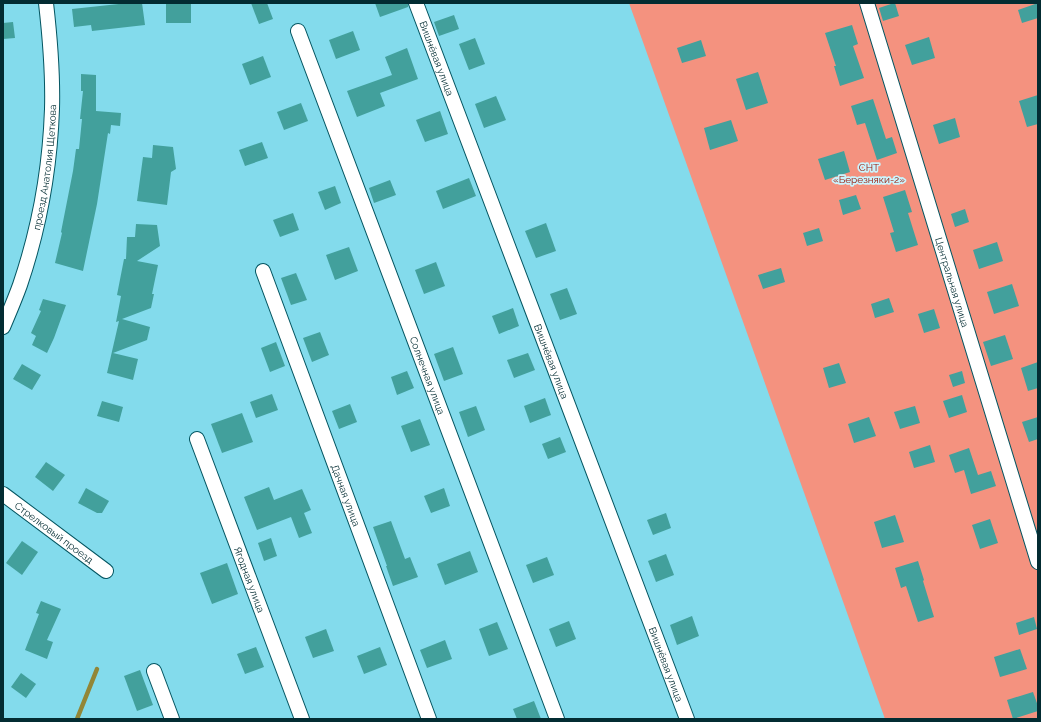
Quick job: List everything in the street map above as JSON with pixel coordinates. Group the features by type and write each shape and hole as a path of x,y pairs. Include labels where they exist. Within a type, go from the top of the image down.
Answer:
{"street":[{"name":"проезд Анатолия Щеткова","path":"3,327 20,285 36,227 47,169 52,109 51,49 46,3"},
{"name":"Вишнёвая улица","path":"416,3 687,719"},
{"name":"Центральная улица","path":"867,3 1038,562"},
{"name":"Солнечная улица","path":"298,31 558,719"},
{"name":"Дачная улица","path":"263,271 429,719"},
{"name":"Ягодная улица","path":"197,439 302,719"},
{"name":"Стрелковый проезд","path":"3,494 106,571"},
{"path":"154,671 172,719"}],"green space":[{"name":"СНТ «Березняки-2»","path":"629,3 1038,3 1038,719 885,719"}],"building":[{"path":"142,3 145,25 92,31 91,25 74,27 72,9"},
{"path":"166,3 191,3 191,23 166,23"},
{"path":"251,3 267,3 273,19 259,24"},
{"path":"375,3 408,3 408,7 380,17"},
{"path":"895,3 899,16 883,21 879,8"},
{"path":"1038,3 1038,18 1022,23 1018,10"},
{"path":"454,15 459,29 439,36 434,22"},
{"path":"13,22 15,38 3,39 3,23"},
{"path":"852,25 858,44 853,46 864,78 840,86 834,66 836,66 825,33"},
{"path":"353,31 360,50 336,59 329,40"},
{"path":"929,37 935,58 912,65 905,45"},
{"path":"475,38 485,64 469,70 459,44"},
{"path":"701,40 706,56 682,63 677,48"},
{"path":"407,48 418,79 380,93 385,106 357,117 347,91 392,75 385,57"},
{"path":"263,56 271,77 250,85 242,64"},
{"path":"758,72 768,103 746,110 736,79"},
{"path":"81,74 96,75 96,111 121,113 120,126 111,125 110,134 108,133 97,204 83,271 55,263 62,233 76,149 79,149 83,91 81,91"},
{"path":"1038,95 1038,124 1027,127 1019,101"},
{"path":"496,96 506,120 484,128 475,104"},
{"path":"873,99 886,139 892,137 897,153 877,160 865,123 857,125 851,106"},
{"path":"301,103 308,121 284,130 277,112"},
{"path":"440,111 448,134 425,142 416,120"},
{"path":"955,118 960,137 939,144 933,125"},
{"path":"731,120 738,141 710,150 704,128"},
{"path":"262,142 268,158 245,166 239,150"},
{"path":"153,145 173,147 176,169 171,172 167,205 137,201 143,157 152,158"},
{"path":"844,151 850,172 825,180 818,159"},
{"path":"469,178 476,196 443,209 436,191"},
{"path":"390,180 396,195 374,203 369,188"},
{"path":"335,186 341,203 325,210 318,192"},
{"path":"905,190 912,212 908,213 918,245 896,252 890,233 894,232 883,197"},
{"path":"856,195 861,209 843,215 839,200"},
{"path":"965,209 969,222 955,227 951,214"},
{"path":"293,213 299,230 280,237 273,220"},
{"path":"546,223 556,251 536,258 525,231"},
{"path":"136,224 157,225 160,246 137,261 158,265 152,294 154,294 151,308 122,319 150,327 147,340 113,353 138,359 133,380 107,373 119,321 116,322 121,296 117,295 124,259 126,259 127,237 135,237"},
{"path":"819,228 823,241 807,246 803,233"},
{"path":"997,242 1003,261 979,269 973,250"},
{"path":"349,247 358,271 335,280 326,255"},
{"path":"436,262 445,286 424,294 415,270"},
{"path":"781,268 785,282 763,289 758,275"},
{"path":"296,273 307,300 291,305 281,278"},
{"path":"1012,284 1019,306 994,314 987,292"},
{"path":"567,288 577,314 560,320 550,294"},
{"path":"889,298 894,312 875,318 871,304"},
{"path":"43,299 66,305 47,353 32,345 36,336 31,333 41,311 39,310"},
{"path":"513,308 519,326 499,334 492,316"},
{"path":"934,309 940,328 924,333 918,314"},
{"path":"320,332 329,355 312,362 303,338"},
{"path":"1005,335 1013,359 991,366 983,342"},
{"path":"276,342 285,366 270,372 261,348"},
{"path":"453,347 463,374 444,381 434,354"},
{"path":"528,353 535,370 514,378 507,360"},
{"path":"1038,362 1038,388 1028,391 1021,368"},
{"path":"839,363 846,383 829,388 823,368"},
{"path":"22,364 41,375 32,390 13,379"},
{"path":"407,371 414,388 397,395 391,377"},
{"path":"962,371 965,383 953,387 949,375"},
{"path":"272,394 278,410 256,418 250,402"},
{"path":"962,395 967,412 949,418 943,401"},
{"path":"545,398 551,415 530,423 524,406"},
{"path":"102,401 123,407 119,422 97,416"},
{"path":"350,404 357,422 339,429 332,411"},
{"path":"476,406 485,430 468,437 459,412"},
{"path":"915,406 920,423 900,429 894,412"},
{"path":"242,413 253,442 222,453 211,424"},
{"path":"869,417 876,436 854,443 848,424"},
{"path":"1038,417 1038,439 1029,442 1022,422"},
{"path":"420,419 430,445 411,452 401,426"},
{"path":"560,437 566,452 548,459 542,444"},
{"path":"930,445 935,462 914,468 909,452"},
{"path":"969,448 978,475 991,471 996,486 971,494 964,470 955,473 949,455"},
{"path":"46,462 65,475 53,491 35,477"},
{"path":"269,487 274,500 302,489 311,510 304,513 312,533 299,538 291,517 257,530 244,497"},
{"path":"86,488 109,501 102,513 97,513 78,503"},
{"path":"444,488 450,506 431,513 424,496"},
{"path":"666,513 671,528 653,535 647,520"},
{"path":"895,515 904,542 882,548 874,522"},
{"path":"990,519 998,543 980,549 972,525"},
{"path":"391,521 405,559 410,557 418,577 393,586 373,527"},
{"path":"271,538 277,556 264,561 258,543"},
{"path":"22,541 38,552 22,575 6,563"},
{"path":"470,551 478,572 445,585 437,564"},
{"path":"666,554 674,575 656,582 648,561"},
{"path":"547,557 554,575 533,583 526,565"},
{"path":"918,561 934,617 918,622 906,586 901,588 895,568"},
{"path":"227,563 238,594 212,604 200,573"},
{"path":"41,601 61,609 47,640 53,642 47,659 25,650 39,614 36,613"},
{"path":"692,616 699,636 677,645 670,625"},
{"path":"1034,617 1037,629 1019,635 1016,623"},
{"path":"569,621 576,639 556,647 549,629"},
{"path":"497,622 508,649 489,656 479,629"},
{"path":"326,629 334,651 313,658 305,637"},
{"path":"445,640 452,659 427,668 420,650"},
{"path":"256,647 264,667 245,674 237,654"},
{"path":"380,647 387,665 364,674 357,656"},
{"path":"1020,649 1027,669 1000,677 994,657"},
{"path":"140,670 153,705 137,711 124,676"},
{"path":"21,673 36,684 26,698 11,687"},
{"path":"1033,692 1038,706 1038,711 1013,719 1007,700"},
{"path":"534,701 541,719 517,719 513,709"}],"waterway":[{"path":"77,719 97,669"}]}
